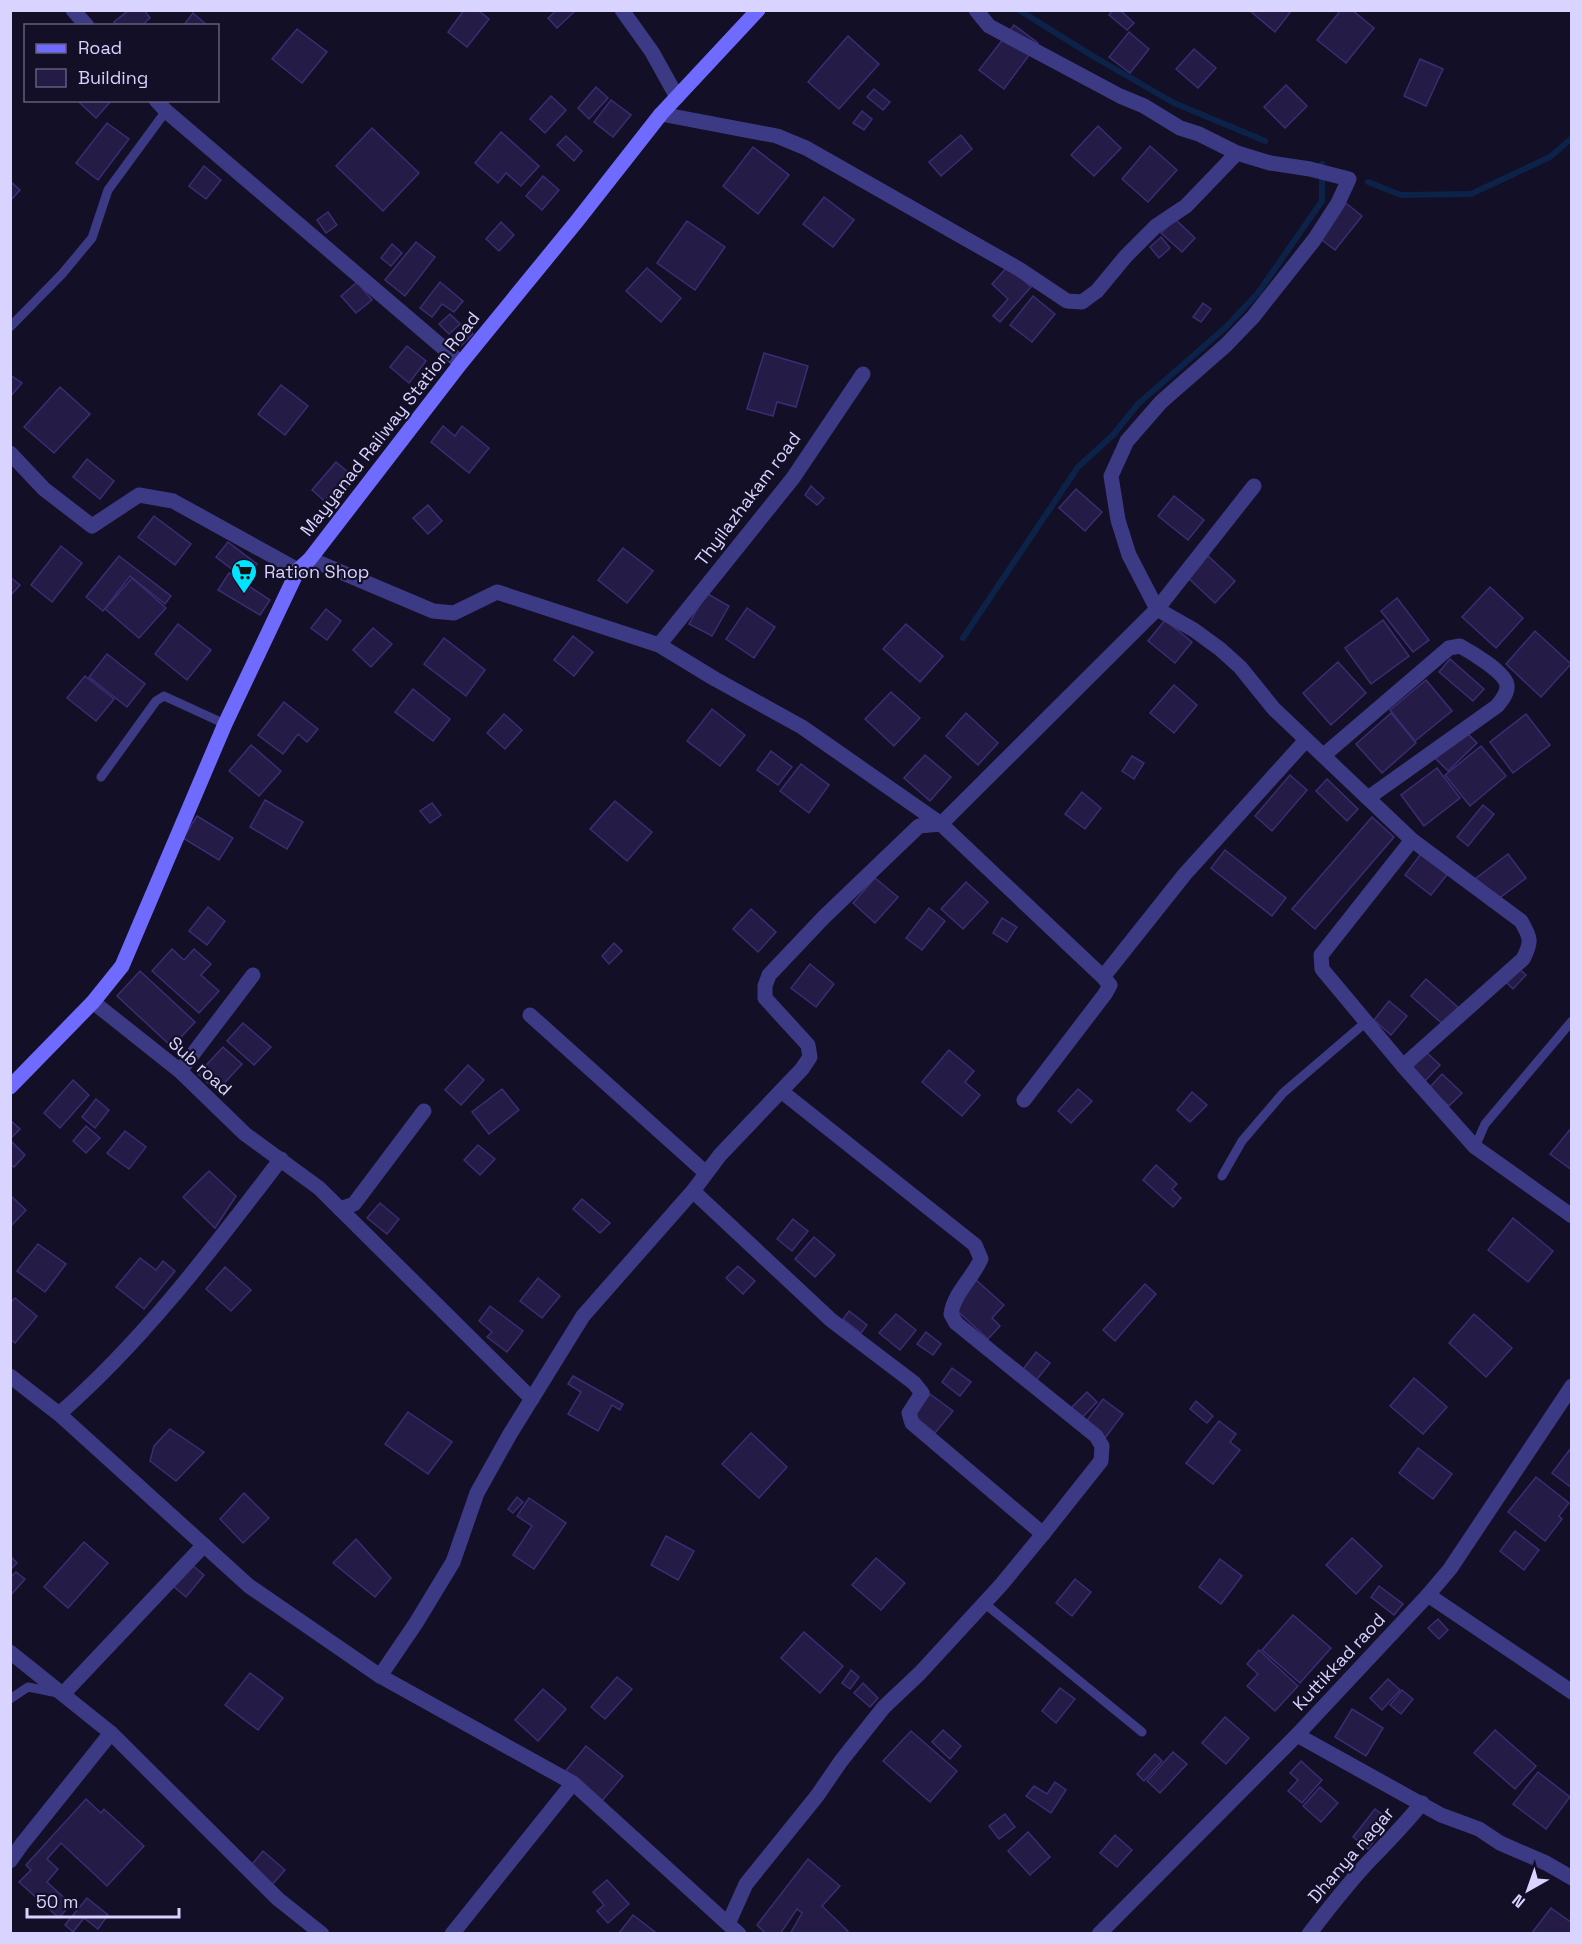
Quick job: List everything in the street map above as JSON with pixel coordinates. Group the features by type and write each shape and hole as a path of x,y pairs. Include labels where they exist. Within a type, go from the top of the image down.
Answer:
{"main road":[{"name":"Mayyanad Railway Station Road","path":"10,1087 93,1002 122,966 225,724 298,570 310,559 461,363 661,114 758,10"}],"street":[{"path":"622,10 652,52 677,97"},
{"path":"976,10 989,26 1120,96 1144,106 1180,128 1199,134 1238,153 1270,163 1310,169 1349,179 1338,203 1314,240 1253,317 1226,345 1161,402 1127,441 1111,476 1118,520 1129,555 1157,609 1194,630 1220,649 1240,667 1274,709 1413,840 1521,921 1529,934 1530,946 1523,959 1403,1066"},
{"path":"74,11 85,24"},
{"path":"161,106 461,363"},
{"path":"661,114 777,136 806,148 1019,269 1067,301 1082,302 1097,291 1126,256 1156,226 1186,206 1238,153"},
{"name":"Thyilazhakam road","path":"659,645 793,478 863,374"},
{"path":"10,453 44,489 92,526 139,495 173,501 298,570"},
{"path":"380,1676 453,1562 477,1493 583,1316 693,1191 720,1155 802,1069 810,1057 808,1045 765,998 765,986 769,975 824,917 919,826 941,824 1157,609 1254,486"},
{"path":"310,559 433,611 454,613 497,592 659,645 802,727 941,824 1110,985 1024,1100"},
{"path":"1324,755 1449,648 1460,646 1504,676 1507,685 1505,696 1497,706 1368,798"},
{"path":"1103,977 1185,874 1306,740"},
{"path":"1413,840 1321,955 1322,969 1403,1066 1475,1147 1572,1216"},
{"path":"180,1071 253,975"},
{"name":"Sub road","path":"93,1002 180,1071 245,1134 318,1188 532,1399"},
{"path":"530,1015 706,1173"},
{"path":"10,1376 59,1414 249,1586 380,1676 573,1783 734,1929 746,1884 817,1796 840,1761 877,1716 984,1603 1043,1534 1101,1461 1102,1446 1096,1436 956,1323 951,1314 953,1301 976,1271 981,1259 975,1245 781,1091"},
{"path":"340,1209 354,1204 424,1111"},
{"path":"59,1414 88,1389 134,1341 281,1159"},
{"path":"693,1191 831,1320 914,1383 922,1393 909,1413 912,1423 1043,1534"},
{"name":"Kuttikkad raod","path":"1099,1934 1297,1735 1428,1595 1450,1569 1572,1386"},
{"path":"63,1694 204,1545"},
{"path":"1428,1595 1572,1692"},
{"path":"10,1652 111,1733 291,1910 322,1934"},
{"path":"10,1861 111,1733"},
{"path":"1297,1735 1441,1815 1479,1829 1500,1843 1546,1863 1572,1878"},
{"path":"452,1934 573,1783"},
{"name":"Dhanya nagar","path":"1310,1934 1341,1893 1375,1855 1394,1838 1422,1803"}],"lane":[{"path":"10,327 62,274 92,238 108,190 161,106"},
{"path":"101,777 156,701 164,696 225,724"},
{"path":"1475,1147 1485,1124 1572,1021"},
{"path":"1222,1176 1242,1141 1283,1092 1366,1022"},
{"path":"984,1603 1142,1732"},
{"path":"10,1699 28,1687 63,1694"}],"building":[{"path":"129,10 144,10 150,18 143,24 116,24 114,22"},
{"path":"464,10 478,10 489,19 467,47 448,32"},
{"path":"557,10 576,10 557,28 548,18"},
{"path":"1113,10 1120,10 1134,23 1127,30 1109,15"},
{"path":"1249,10 1292,10 1275,32"},
{"path":"1341,10 1352,10 1374,28 1346,63 1317,40"},
{"path":"193,13 206,24 185,24"},
{"path":"1014,25 1038,43 1004,89 979,70"},
{"path":"297,29 327,52 302,83 272,59"},
{"path":"1129,32 1149,49 1130,73 1109,57"},
{"path":"848,36 879,64 839,109 808,82"},
{"path":"1194,49 1216,68 1198,88 1176,69"},
{"path":"1420,59 1443,69 1426,106 1404,96"},
{"path":"1286,85 1307,106 1285,128 1264,107"},
{"path":"596,87 608,98 589,119 578,108"},
{"path":"874,89 890,102 883,110 867,97"},
{"path":"551,96 566,110 545,133 530,119"},
{"path":"611,100 631,115 613,137 594,122"},
{"path":"79,102 110,102 96,118"},
{"path":"862,111 872,119 864,130 853,123"},
{"path":"107,123 129,139 98,180 76,163"},
{"path":"1098,126 1121,148 1094,176 1071,155"},
{"path":"372,128 419,173 383,211 336,166"},
{"path":"501,132 539,166 521,186 506,173 498,183 475,163"},
{"path":"961,135 972,149 941,176 929,162"},
{"path":"566,136 582,151 574,161 557,145"},
{"path":"1150,146 1177,170 1148,202 1122,179"},
{"path":"753,147 789,175 758,214 723,186"},
{"path":"204,166 221,180 206,199 189,186"},
{"path":"543,176 559,190 542,210 526,196"},
{"path":"10,181 20,190 10,201"},
{"path":"824,197 854,220 833,247 803,224"},
{"path":"1342,200 1362,216 1335,250 1314,234"},
{"path":"328,212 337,225 326,233 317,220"},
{"path":"1175,219 1195,238 1182,252 1161,233"},
{"path":"687,221 725,247 695,290 657,263"},
{"path":"501,222 514,235 499,251 486,239"},
{"path":"1161,237 1170,248 1159,258 1150,247"},
{"path":"416,242 435,257 405,296 385,280"},
{"path":"392,244 402,253 391,266 381,258"},
{"path":"1008,266 1031,287 1000,322 993,316 1008,299 992,284"},
{"path":"647,268 681,298 661,322 626,291"},
{"path":"357,282 372,300 356,313 341,296"},
{"path":"440,282 463,301 454,312 442,304 432,317 420,308"},
{"path":"1033,296 1055,314 1032,342 1010,325"},
{"path":"1203,303 1211,309 1201,322 1193,317"},
{"path":"450,314 460,324 449,334 439,324"},
{"path":"466,327 473,334 461,346 455,339"},
{"path":"407,346 426,361 409,383 390,367"},
{"path":"764,353 808,366 796,407 777,402 773,416 747,409"},
{"path":"10,375 22,383 10,397"},
{"path":"281,385 308,406 285,435 258,414"},
{"path":"60,387 90,414 54,453 24,427"},
{"path":"443,426 455,436 462,426 489,448 469,473 431,442"},
{"path":"87,459 114,481 100,499 73,477"},
{"path":"336,462 355,478 330,506 312,490"},
{"path":"811,486 824,498 817,505 805,495"},
{"path":"1076,489 1102,512 1085,531 1059,508"},
{"path":"1174,496 1204,520 1188,540 1158,516"},
{"path":"428,505 442,521 428,534 413,518"},
{"path":"154,516 191,544 175,565 138,537"},
{"path":"228,542 257,564 245,579 216,557"},
{"path":"61,546 82,563 52,602 31,585"},
{"path":"623,548 653,571 627,603 598,580"},
{"path":"1207,555 1235,581 1215,603 1187,577"},
{"path":"119,556 171,596 165,604 130,576 103,611 86,597"},
{"name":"Ration Shop","path":"229,573 270,600 260,615 218,590"},
{"path":"10,577 20,585 10,596"},
{"path":"132,578 166,608 139,638 105,609"},
{"path":"1490,587 1523,618 1496,648 1462,617"},
{"path":"706,593 729,606 712,636 689,624"},
{"path":"1397,598 1429,640 1413,652 1381,611"},
{"path":"747,608 775,627 754,658 726,639"},
{"path":"326,609 341,621 327,640 311,628"},
{"path":"1165,620 1192,642 1175,663 1148,641"},
{"path":"1383,620 1409,656 1371,684 1345,648"},
{"path":"178,624 211,650 187,680 155,654"},
{"path":"906,624 943,656 920,682 883,649"},
{"path":"373,628 392,644 371,667 353,650"},
{"path":"1535,631 1571,664 1541,697 1506,664"},
{"path":"573,636 593,652 574,676 554,660"},
{"path":"444,638 485,670 466,696 424,664"},
{"path":"107,654 145,684 127,707 89,677"},
{"path":"1450,659 1484,689 1473,701 1439,672"},
{"path":"1338,662 1366,693 1331,725 1303,693"},
{"path":"85,676 114,699 96,721 67,698"},
{"path":"1426,680 1452,711 1415,741 1390,710"},
{"path":"1174,685 1197,705 1174,733 1150,713"},
{"path":"413,689 450,719 433,741 395,712"},
{"path":"891,692 920,718 894,746 865,719"},
{"path":"284,702 318,729 307,742 298,734 283,754 258,735"},
{"path":"712,709 745,735 720,766 687,741"},
{"path":"966,713 998,743 978,765 946,736"},
{"path":"1391,713 1416,743 1382,773 1356,744"},
{"path":"504,714 522,730 505,749 487,733"},
{"path":"1526,714 1550,745 1513,773 1490,742"},
{"path":"1464,730 1477,743 1448,771 1435,758"},
{"path":"251,745 281,771 259,796 229,771"},
{"path":"1481,746 1506,776 1470,806 1445,775"},
{"path":"771,751 792,767 778,785 757,770"},
{"path":"925,755 951,777 930,801 904,778"},
{"path":"1132,756 1144,763 1134,779 1122,771"},
{"path":"801,764 829,785 809,813 780,791"},
{"path":"1437,768 1460,798 1424,826 1401,795"},
{"path":"1290,775 1307,790 1272,831 1255,816"},
{"path":"1327,779 1358,809 1347,821 1316,791"},
{"path":"1082,792 1101,808 1085,829 1065,814"},
{"path":"265,800 303,822 287,849 250,827"},
{"path":"615,801 652,832 627,861 590,829"},
{"path":"432,803 441,815 430,823 420,811"},
{"path":"1483,805 1494,814 1468,846 1457,837"},
{"path":"197,816 233,838 219,860 183,838"},
{"path":"1372,817 1394,837 1315,929 1292,909"},
{"path":"1225,850 1286,898 1272,916 1211,868"},
{"path":"1423,851 1449,872 1431,895 1405,875"},
{"path":"1508,854 1526,878 1489,906 1471,882"},
{"path":"875,878 898,897 875,923 853,903"},
{"path":"966,882 988,902 963,929 941,909"},
{"path":"208,907 225,921 207,945 189,931"},
{"path":"929,908 945,921 922,950 906,938"},
{"path":"751,909 776,932 758,952 733,929"},
{"path":"1002,918 1017,927 1007,942 993,933"},
{"path":"614,943 622,951 609,964 602,956"},
{"path":"172,949 184,960 194,949 211,964 201,975 219,991 199,1013 152,971"},
{"path":"810,964 834,984 816,1007 791,988"},
{"path":"1516,966 1526,975 1513,989 1504,980"},
{"path":"140,971 195,1022 172,1047 117,996"},
{"path":"1426,979 1460,1009 1445,1026 1411,996"},
{"path":"1389,1001 1407,1016 1391,1035 1374,1020"},
{"path":"243,1023 271,1047 254,1065 227,1041"},
{"path":"223,1047 242,1064 217,1091 198,1074"},
{"path":"949,1050 974,1071 965,1082 980,1095 962,1116 922,1082"},
{"path":"1426,1052 1440,1065 1425,1081 1411,1068"},
{"path":"468,1065 484,1080 461,1105 445,1090"},
{"path":"1442,1074 1462,1093 1449,1106 1429,1088"},
{"path":"73,1080 89,1095 60,1128 44,1113"},
{"path":"502,1089 519,1110 489,1134 472,1112"},
{"path":"1078,1089 1092,1101 1071,1123 1058,1111"},
{"path":"1192,1092 1207,1105 1190,1122 1177,1110"},
{"path":"96,1099 109,1110 95,1128 82,1117"},
{"path":"10,1120 20,1129 10,1139"},
{"path":"86,1126 100,1138 86,1153 73,1141"},
{"path":"1572,1127 1572,1170 1550,1154"},
{"path":"125,1131 146,1147 129,1169 107,1153"},
{"path":"10,1140 25,1155 14,1167 10,1164"},
{"path":"478,1145 495,1159 480,1175 464,1160"},
{"path":"1156,1165 1177,1184 1172,1189 1181,1198 1173,1207 1143,1180"},
{"path":"209,1171 236,1196 215,1228 183,1197"},
{"path":"10,1195 26,1210 10,1227"},
{"path":"582,1199 610,1223 600,1233 573,1209"},
{"path":"380,1203 399,1219 387,1234 367,1218"},
{"path":"1513,1218 1553,1251 1528,1282 1488,1250"},
{"path":"793,1219 808,1231 792,1251 777,1239"},
{"path":"814,1237 835,1255 815,1277 795,1259"},
{"path":"38,1244 66,1264 45,1292 17,1271"},
{"path":"140,1258 156,1270 163,1261 175,1271 144,1309 116,1287"},
{"path":"738,1266 755,1281 743,1294 726,1278"},
{"path":"225,1267 251,1290 231,1311 206,1289"},
{"path":"538,1278 560,1296 542,1318 520,1301"},
{"path":"975,1279 1004,1305 992,1318 1000,1326 988,1339 951,1305"},
{"path":"1145,1284 1156,1294 1115,1341 1103,1330"},
{"path":"15,1298 37,1316 15,1343 10,1339 10,1303"},
{"path":"490,1306 523,1331 507,1352 487,1337 492,1332 479,1321"},
{"path":"849,1311 867,1325 861,1333 843,1319"},
{"path":"896,1314 916,1330 900,1350 879,1333"},
{"path":"1474,1314 1512,1348 1486,1377 1449,1343"},
{"path":"926,1332 941,1344 933,1355 917,1344"},
{"path":"1036,1352 1050,1363 1034,1383 1021,1372"},
{"path":"952,1368 971,1382 960,1396 942,1382"},
{"path":"573,1376 623,1404 620,1410 612,1405 598,1431 568,1414 581,1392 568,1384"},
{"path":"1414,1378 1447,1407 1423,1434 1390,1406"},
{"path":"1087,1392 1097,1402 1079,1421 1068,1411"},
{"path":"930,1394 953,1411 935,1433 913,1416"},
{"path":"1103,1399 1123,1414 1105,1438 1085,1423"},
{"path":"1196,1401 1213,1416 1207,1423 1190,1409"},
{"path":"408,1412 452,1442 428,1474 385,1444"},
{"path":"1219,1421 1236,1434 1230,1442 1240,1450 1213,1484 1186,1463"},
{"path":"170,1429 204,1452 176,1481 150,1461 154,1446"},
{"path":"751,1433 787,1467 759,1498 722,1464"},
{"path":"1418,1448 1452,1474 1433,1499 1399,1473"},
{"path":"1572,1449 1572,1488 1552,1473"},
{"path":"1536,1477 1569,1503 1559,1516 1562,1519 1545,1541 1508,1512"},
{"path":"244,1493 269,1518 243,1543 220,1519"},
{"path":"517,1497 523,1502 513,1513 508,1509"},
{"path":"529,1498 566,1523 534,1569 513,1555 532,1526 517,1516"},
{"path":"1515,1531 1539,1550 1524,1570 1500,1551"},
{"path":"666,1536 694,1551 678,1580 651,1565"},
{"path":"1352,1538 1382,1566 1356,1594 1326,1565"},
{"path":"356,1539 391,1578 375,1597 333,1563"},
{"path":"84,1542 108,1563 68,1608 44,1587"},
{"path":"10,1556 17,1563 10,1570"},
{"path":"184,1558 204,1575 186,1597 166,1580"},
{"path":"876,1558 905,1583 881,1610 852,1585"},
{"path":"1220,1559 1242,1576 1221,1604 1199,1587"},
{"path":"16,1572 25,1579 10,1596 10,1578"},
{"path":"1075,1579 1091,1592 1072,1616 1056,1603"},
{"path":"1379,1586 1403,1604 1394,1615 1371,1597"},
{"path":"1293,1615 1331,1648 1300,1683 1262,1650"},
{"path":"1438,1619 1448,1630 1439,1639 1428,1628"},
{"path":"804,1632 843,1666 820,1693 781,1658"},
{"path":"1259,1650 1298,1686 1275,1711 1247,1686 1258,1674 1247,1664"},
{"path":"851,1670 859,1677 850,1689 842,1683"},
{"path":"250,1673 283,1698 258,1730 225,1705"},
{"path":"617,1677 632,1689 605,1719 591,1707"},
{"path":"1388,1679 1400,1690 1382,1710 1370,1698"},
{"path":"863,1683 878,1698 870,1707 854,1693"},
{"path":"1060,1688 1075,1699 1056,1723 1042,1711"},
{"path":"543,1689 566,1709 538,1741 515,1720"},
{"path":"1402,1690 1413,1699 1401,1714 1390,1705"},
{"path":"1352,1709 1383,1728 1366,1756 1335,1737"},
{"path":"1225,1717 1249,1738 1226,1764 1202,1743"},
{"path":"943,1730 961,1746 950,1759 932,1742"},
{"path":"1495,1730 1536,1766 1515,1789 1474,1753"},
{"path":"911,1731 957,1771 930,1802 883,1761"},
{"path":"586,1746 623,1776 596,1808 560,1778"},
{"path":"1173,1752 1187,1764 1160,1793 1147,1781"},
{"path":"1155,1754 1162,1761 1144,1781 1137,1774"},
{"path":"1301,1761 1322,1780 1302,1803 1288,1791 1298,1780 1290,1773"},
{"path":"1538,1772 1570,1797 1546,1829 1513,1804"},
{"path":"1055,1782 1066,1790 1051,1813 1026,1796 1034,1786 1047,1794"},
{"path":"1320,1787 1338,1803 1321,1822 1303,1806"},
{"path":"86,1799 101,1813 104,1809 144,1846 107,1886 61,1843 47,1859 58,1869 47,1882 71,1904 59,1918 19,1882 31,1870 26,1865"},
{"path":"1375,1809 1390,1820 1368,1849 1353,1837"},
{"path":"1005,1814 1015,1827 999,1839 989,1826"},
{"path":"1028,1832 1050,1857 1030,1875 1008,1851"},
{"path":"1115,1835 1132,1850 1117,1867 1100,1853"},
{"path":"263,1851 285,1870 270,1887 249,1868"},
{"path":"808,1859 840,1886 822,1906 848,1931 846,1934 790,1934 802,1913 797,1909 780,1934 766,1934 757,1925"},
{"path":"607,1880 629,1904 608,1923 597,1911 604,1905 593,1892"},
{"path":"87,1898 108,1915 98,1929 84,1918 73,1932 65,1925"},
{"path":"1551,1908 1572,1923 1572,1934 1531,1934"},
{"path":"633,1915 655,1932 654,1934 619,1933"}],"waterway":[{"path":"1019,10 1174,103 1265,141"},
{"path":"1368,182 1401,195 1471,194 1550,157 1572,138"},
{"path":"963,638 1078,467 1113,435 1138,404 1226,327 1258,293 1322,201 1322,164"}],"place":[{"name":"Ration Shop","path":"244,595"}]}
